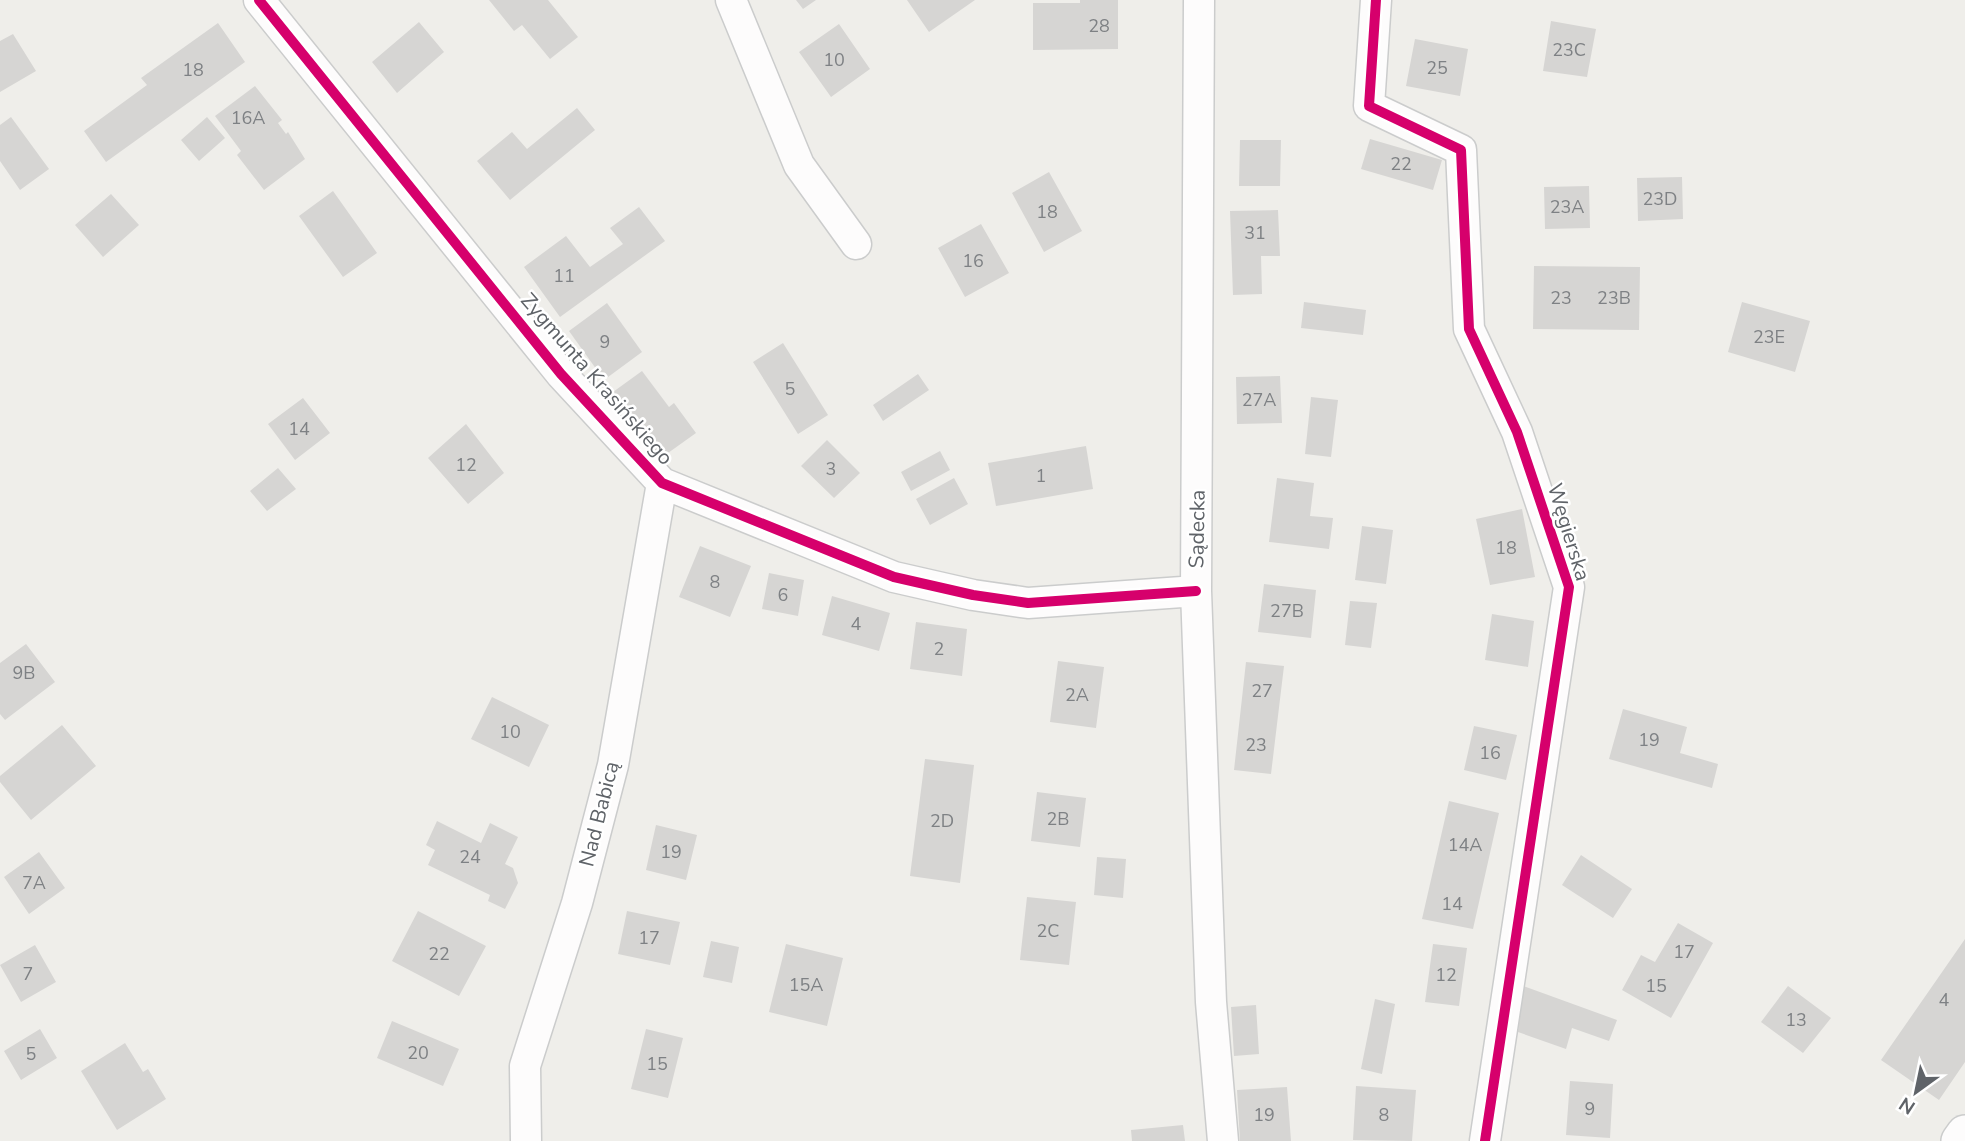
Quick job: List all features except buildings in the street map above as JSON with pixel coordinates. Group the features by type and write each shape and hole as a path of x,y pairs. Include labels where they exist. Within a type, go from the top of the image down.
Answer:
{"street":[{"name":"Zygmunta Krasińskiego","path":"259,0 561,374 662,483 894,577 974,596 1028,603 1196,591"},
{"path":"731,0 799,165 856,244"},
{"name":"Sądecka","path":"1199,0 1196,591 1211,1002 1223,1141"},
{"name":"Węgierska","path":"1376,0 1369,106 1461,150 1469,329 1517,432 1569,587 1485,1141"},
{"name":"Nad Babicą","path":"526,1141 526,1066 577,903 612,765 662,483"},
{"path":"1960,1141 1965,1134"}],"cycle path":[{"path":"259,0 561,374 662,483 894,577 973,595 1028,603 1196,591"},
{"path":"1376,0 1369,106 1461,150 1469,329 1517,432 1569,587 1485,1141"}]}
